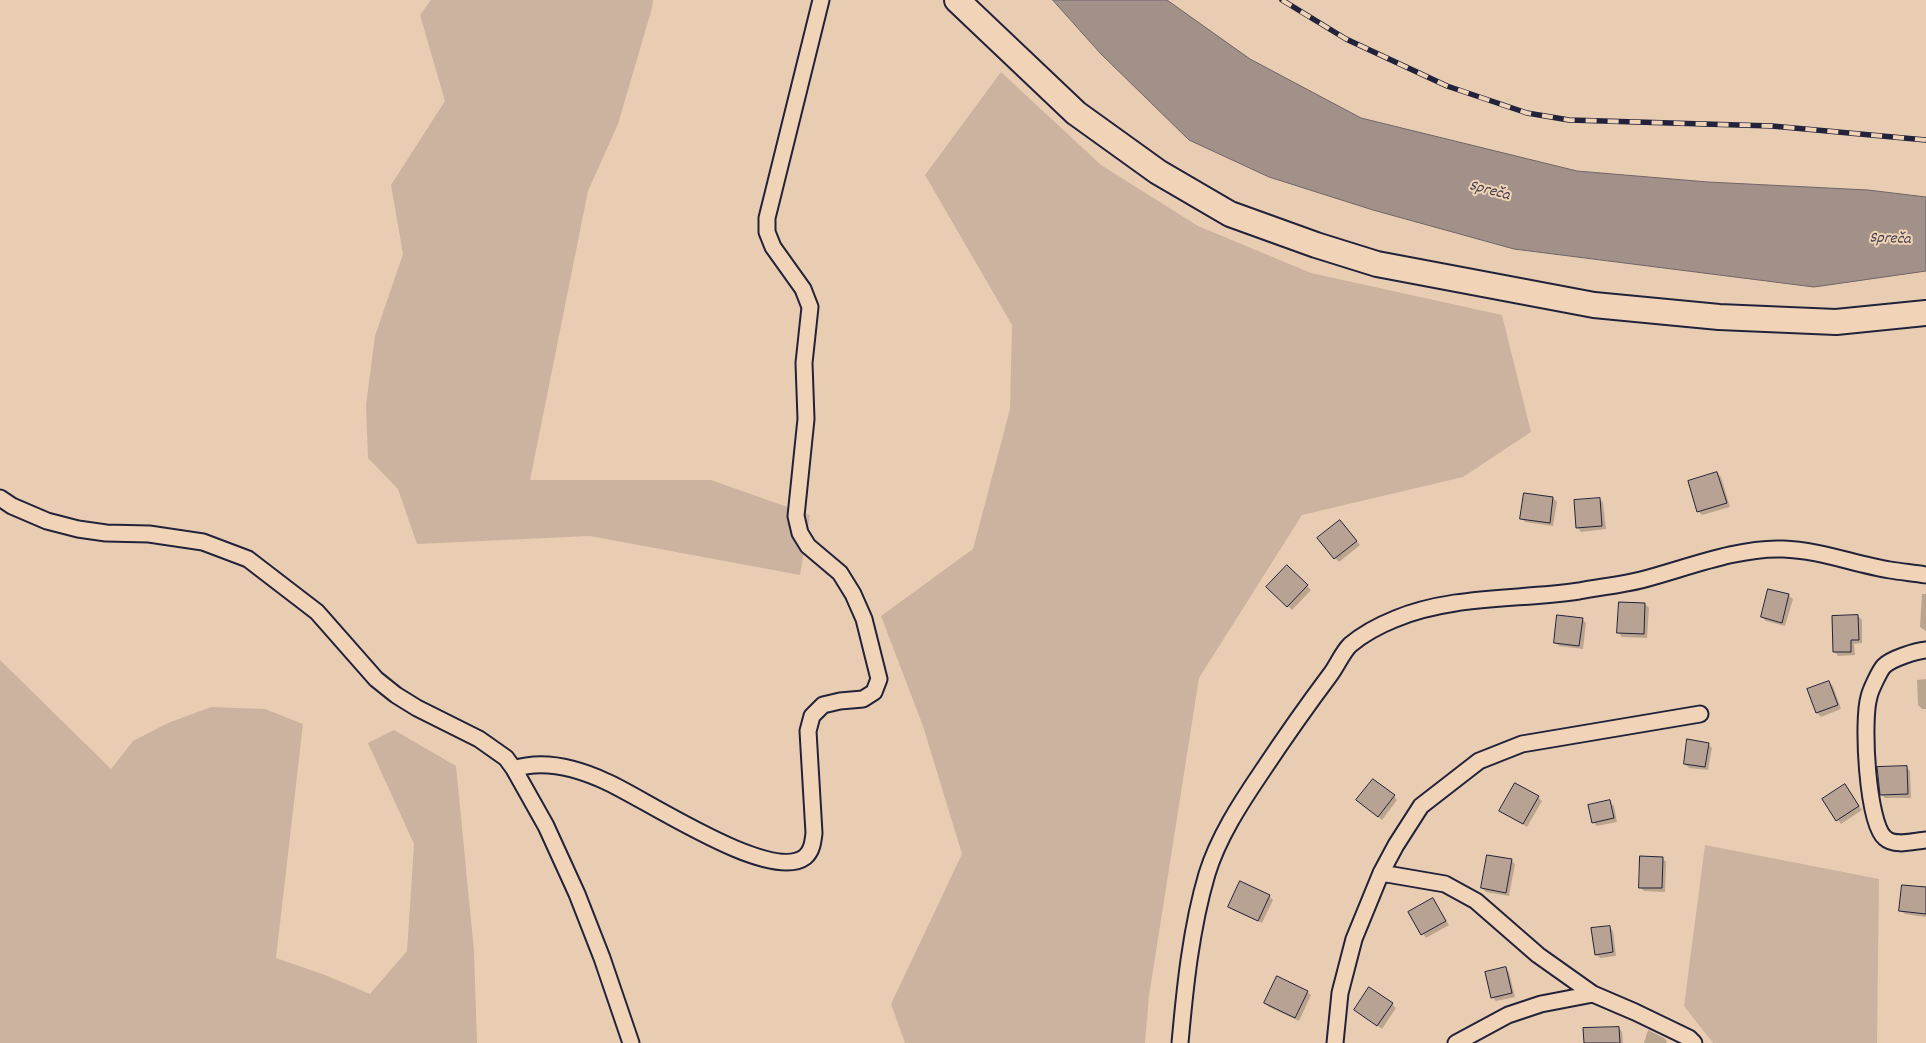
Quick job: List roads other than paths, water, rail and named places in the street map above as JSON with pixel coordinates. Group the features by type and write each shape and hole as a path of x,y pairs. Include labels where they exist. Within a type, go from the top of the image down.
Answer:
{"main road":[{"path":"957,0 1076,113 1158,172 1230,214 1316,245 1377,264 1594,304 1720,316 1836,322 1926,314"}],"street":[{"path":"514,768 545,764 573,770 607,782 702,834 734,849 782,862 792,862 804,858 812,849 814,833 808,732 812,716 823,705 840,701 863,700 874,692 879,679 864,619 853,594 840,573 808,546 800,533 796,516 806,419 804,363 810,308 804,289 773,247 767,232 767,218 772,194 821,0"},
{"path":"0,498 12,506 47,522 106,533 149,534 203,542 248,559 317,612 376,679 417,708 479,739 506,758 514,768 546,826 577,894 602,958 631,1043"},
{"path":"1180,1043 1187,975 1199,907 1208,872 1221,843 1236,811 1306,705 1348,647 1365,635 1394,619 1423,609 1574,591 1638,581 1737,555 1766,550 1808,551 1889,570 1926,574"},
{"path":"1926,650 1918,651 1892,661 1883,667 1869,697 1865,730 1871,800 1881,833 1887,840 1898,843 1926,840"},
{"path":"1335,1043 1340,993 1354,939 1381,873 1421,806 1479,761 1522,744 1700,714"},
{"path":"1381,873 1445,884 1476,901 1538,955 1593,994 1636,1012 1689,1038 1694,1043"},
{"path":"1456,1043 1508,1015 1540,1004 1593,994"}],"water":[{"name":"Spreča","path":"1053,0 1167,0 1250,59 1361,118 1577,171 1708,182 1868,190 1926,197 1926,271 1814,287 1514,249 1373,210 1269,177 1189,140 1101,54"}],"railway":[{"path":"1282,0 1346,39 1447,86 1527,113 1569,120 1772,126 1926,140"}]}
